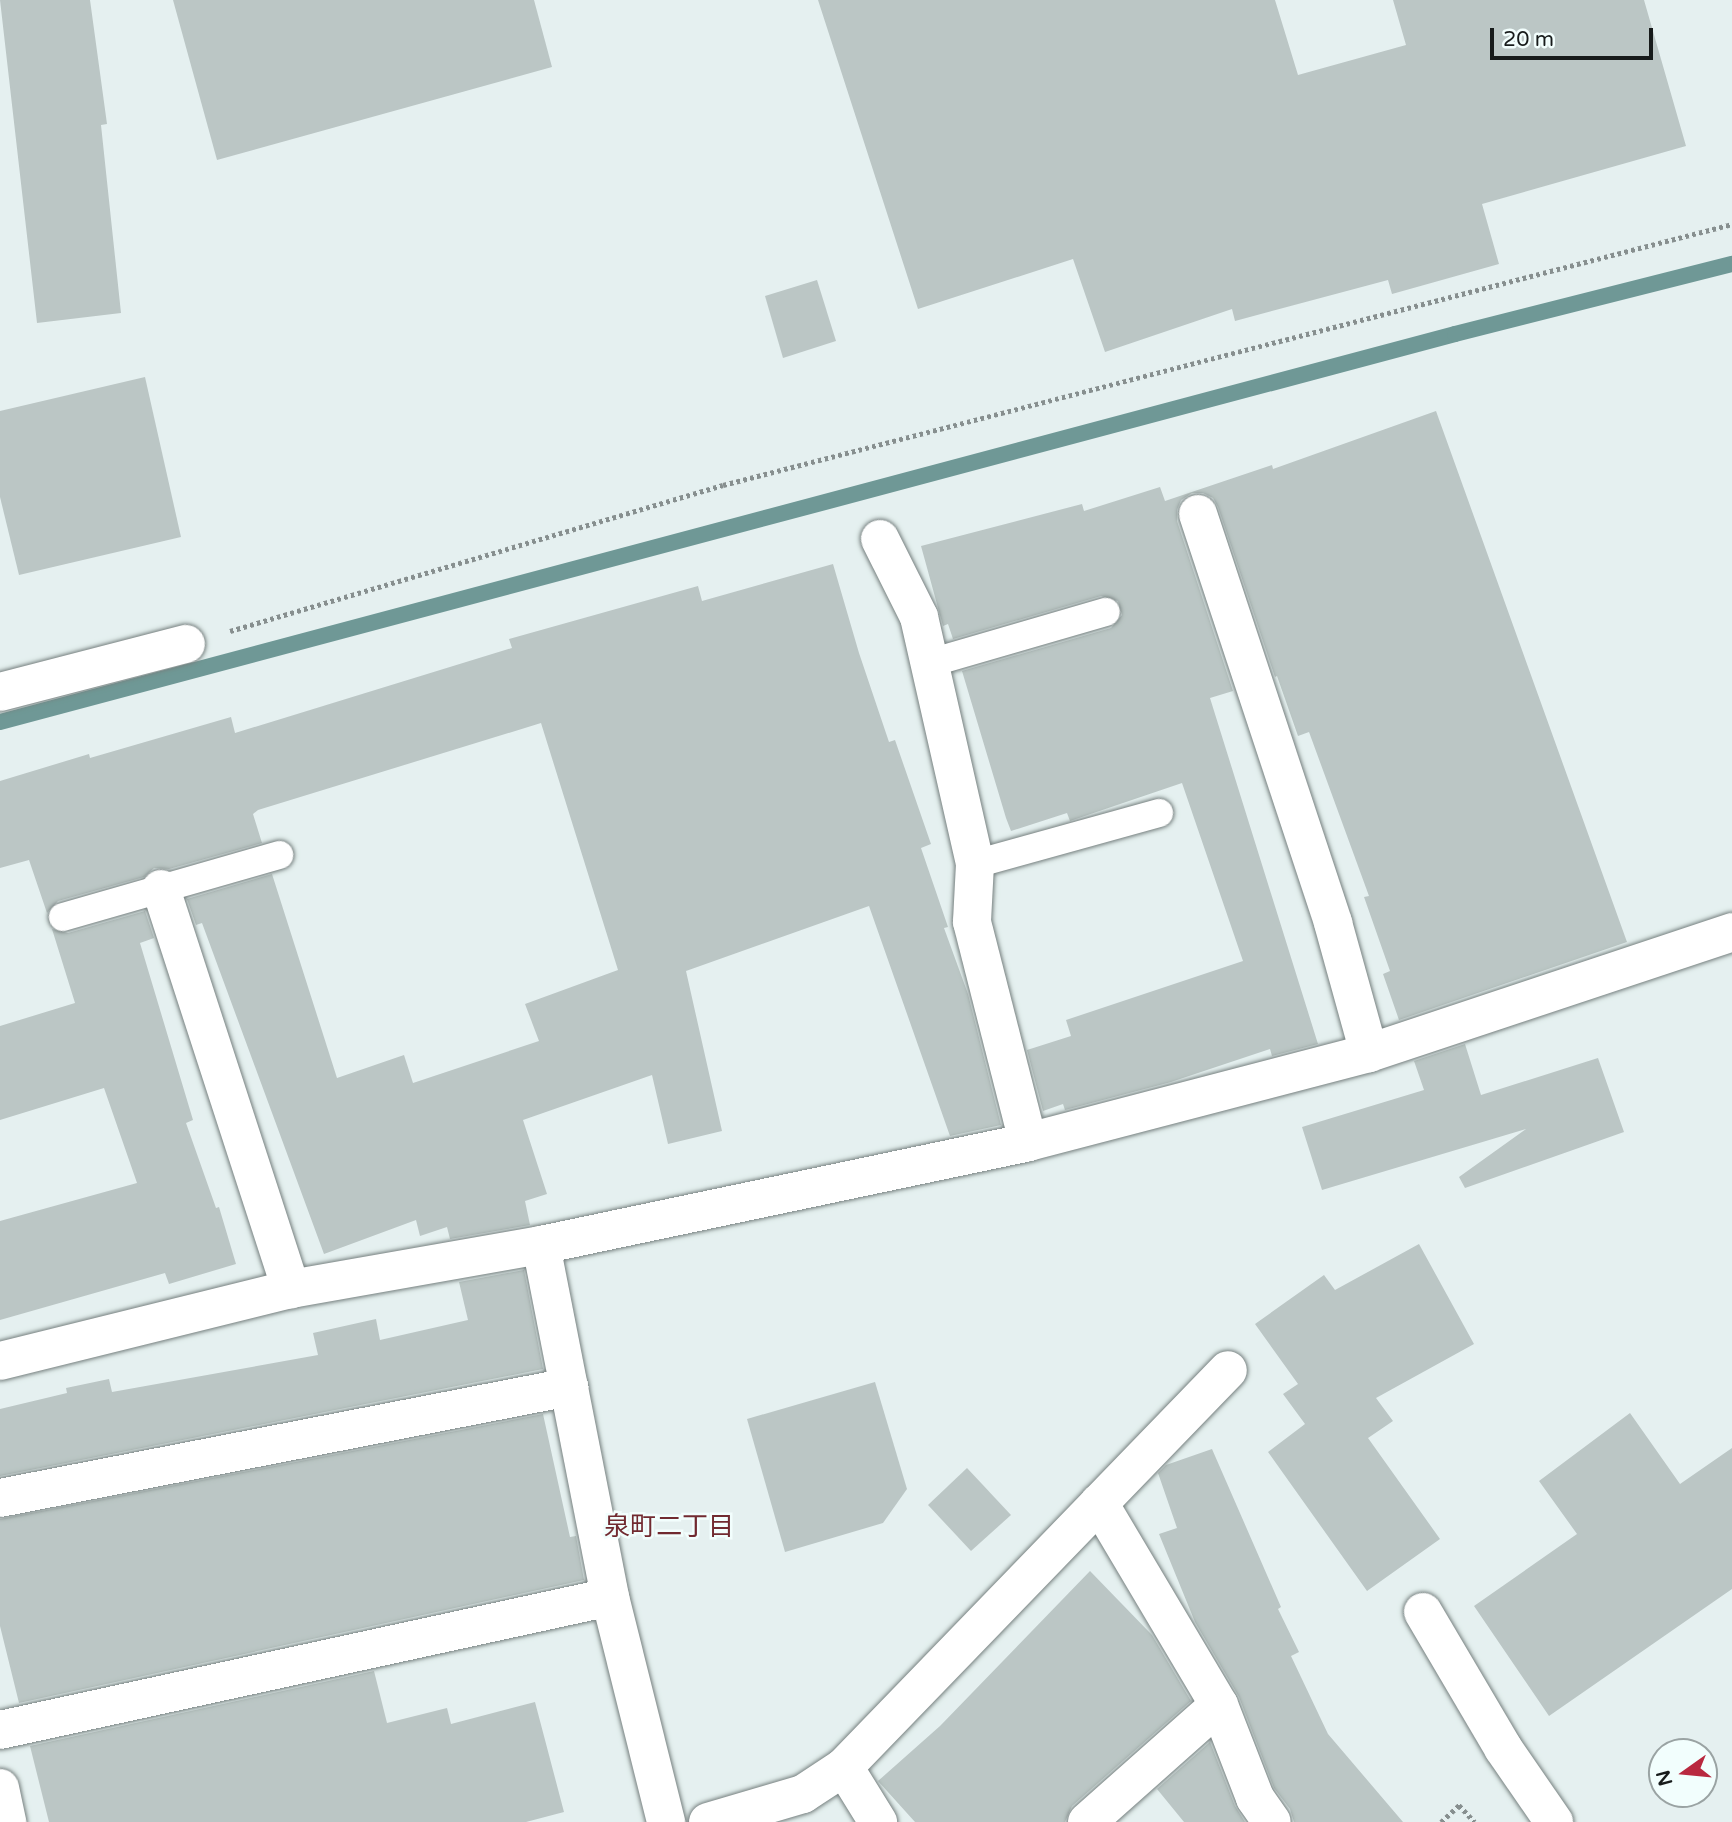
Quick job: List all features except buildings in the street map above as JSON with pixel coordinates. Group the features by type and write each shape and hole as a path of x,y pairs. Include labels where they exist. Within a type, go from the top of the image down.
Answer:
{"street":[{"path":"1198,514 1333,923 1370,1053"},
{"path":"880,539 919,617 975,864 972,922 1028,1142"},
{"path":"0,692 186,644"},
{"path":"161,889 291,1289"},
{"path":"0,1361 291,1289 541,1245 1028,1142 1370,1053 1732,932"},
{"path":"541,1245 610,1597 666,1822"},
{"path":"708,1822 803,1794 844,1767 1228,1370"},
{"path":"0,1498 569,1387"},
{"path":"1099,1503 1219,1704 1255,1798 1272,1822"},
{"path":"0,1730 610,1597"},
{"path":"1423,1612 1503,1748 1554,1822"},
{"path":"1087,1822 1219,1704"},
{"path":"844,1767 878,1822"},
{"path":"0,1788 7,1822"}],"lane":[{"path":"930,663 1106,612"},
{"path":"975,864 1159,813"},
{"path":"63,917 279,855"}],"path":[{"path":"186,644 723,485 1732,224"},
{"path":"1441,1822 1459,1805 1475,1822"}],"waterway":[{"path":"0,722 1455,334 1732,264"}],"district":[{"name":"泉町二丁目","path":"669,1527"}]}
